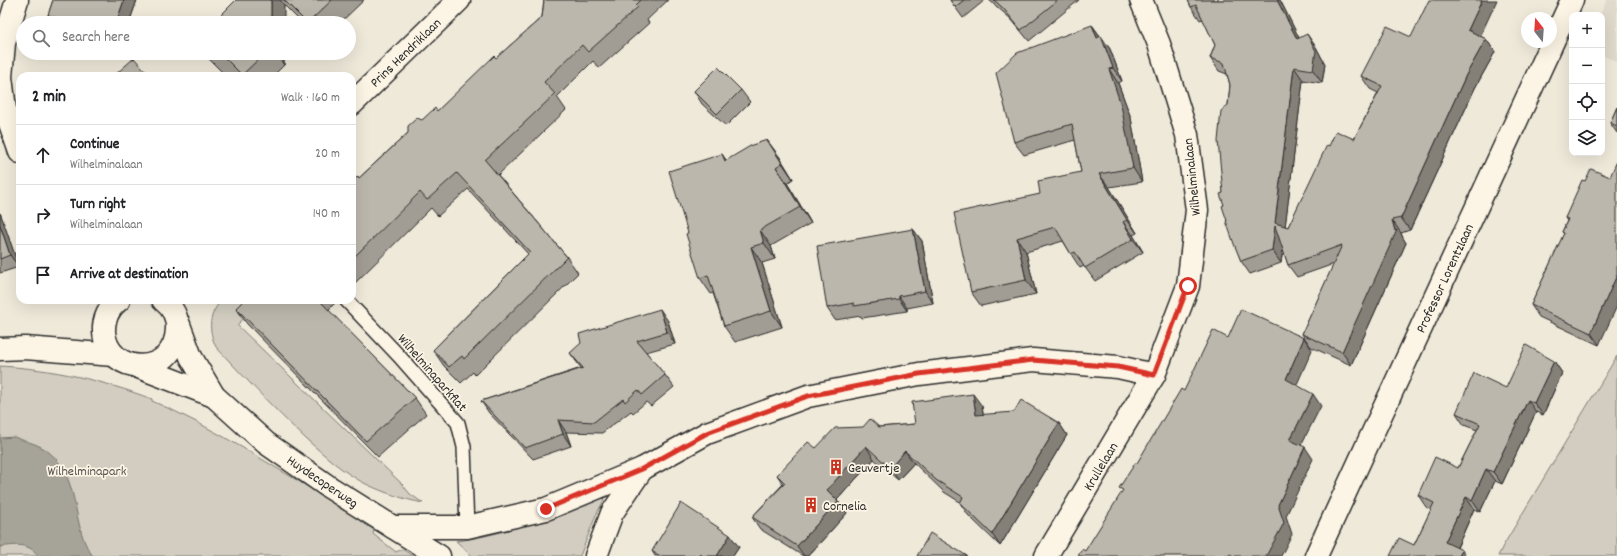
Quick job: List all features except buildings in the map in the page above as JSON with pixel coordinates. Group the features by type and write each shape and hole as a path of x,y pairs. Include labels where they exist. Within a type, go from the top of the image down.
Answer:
{"street":[{"path":"16,141 5,109 1,77 4,43 17,0"},
{"name":"Prins Hendriklaan","path":"356,100 459,0"},
{"name":"Wilhelminalaan","path":"1141,0 1159,44 1187,135 1197,210 1188,286 1154,375"},
{"name":"Professor Lorentzlaan","path":"1316,556 1572,0"},
{"path":"114,355 107,344 104,332 105,320 110,309 115,304"},
{"name":"Huydecoperweg","path":"168,304 176,316 191,357 214,396 266,443 329,488 439,556"},
{"path":"136,366 154,364 168,355 177,340 178,322"},
{"path":"0,349 25,348 114,355"},
{"name":"Huydecoperweg","path":"114,355 123,362 214,396"},
{"path":"393,527 467,527 546,509 642,469 707,433 808,396 919,374 1033,360 1118,367 1154,375"},
{"name":"Krullelaan","path":"1046,556 1154,375"},
{"path":"596,556 612,513 642,469"}],"lane":[{"name":"Wilhelminaparkflat","path":"350,304 399,356 458,423 464,447 467,527"}],"shaded area":[{"path":"1607,0 1617,0 1617,62 1605,56 1605,12 1601,12"},
{"path":"14,437 43,448 51,454 64,470 74,499 83,538 93,556 38,556 26,546 16,545 0,547 0,438"}],"green space":[{"path":"259,304 237,325 402,484 410,494 423,503 401,498 380,490 350,475 293,427 216,347 213,341 211,322 217,305"},
{"path":"1617,356 1617,556 1498,556 1503,546"},
{"name":"Wilhelminapark","path":"0,366 77,376 114,386 152,399 152,401 175,411 242,447 329,499 344,511 344,509 374,530 373,534 396,552 402,549 413,556 0,556"},
{"path":"603,497 604,500 596,515 580,556 472,556 456,541 512,529"}],"place":[{"name":"Geuvertje","path":"836,467"},
{"name":"Cornelia","path":"811,505"}],"route":[{"path":"546,509 642,469 707,433 808,396 919,374 1033,360 1118,367 1154,375 1188,286"}]}
